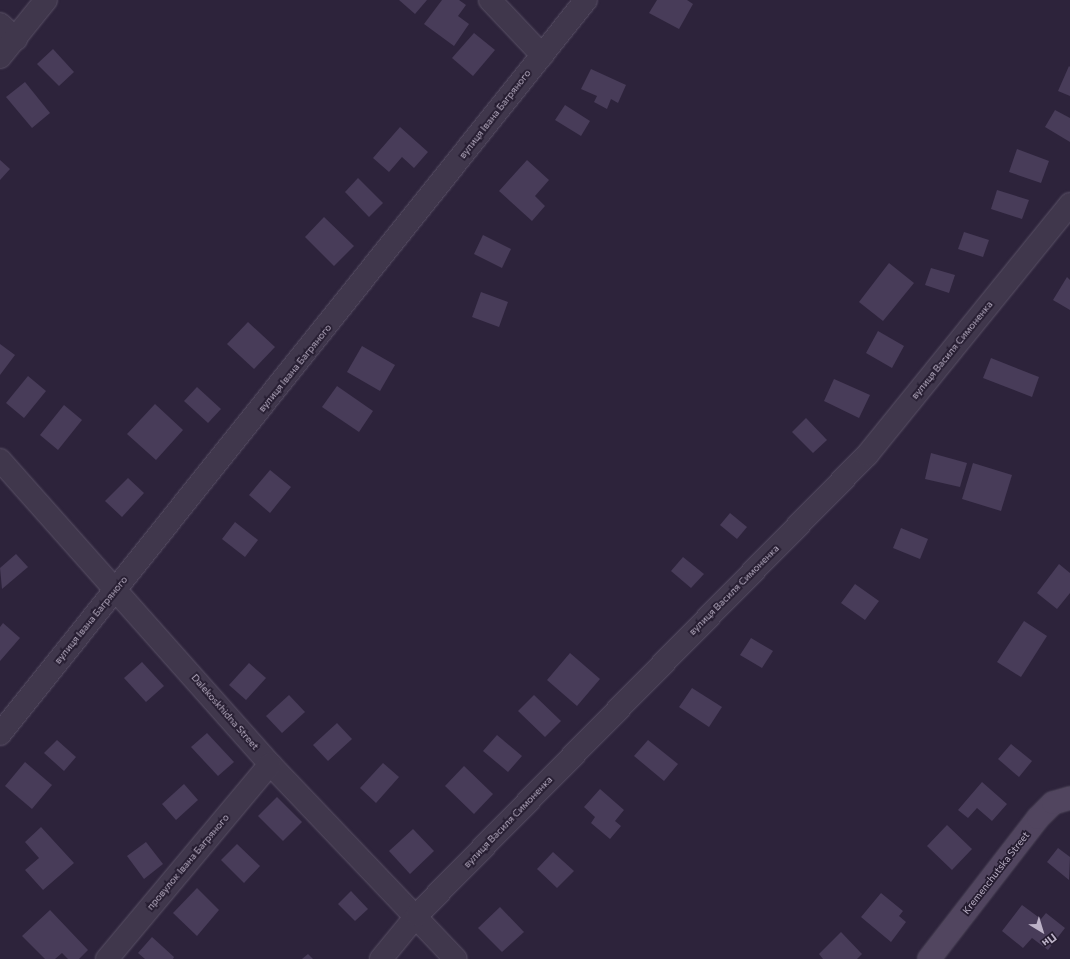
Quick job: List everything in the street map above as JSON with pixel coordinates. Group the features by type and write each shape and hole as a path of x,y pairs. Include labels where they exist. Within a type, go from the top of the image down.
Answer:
{"street":[{"path":"0,57 8,32 46,0"},
{"path":"490,0 542,55"},
{"name":"вулиця Івана Багряного","path":"0,734 116,588 317,341 586,0"},
{"name":"вулиця Василя Симоненка","path":"381,959 417,915 867,456 1070,204"},
{"name":"Dalekoskhidna Street","path":"0,460 116,588 270,764 417,915 456,959"},
{"name":"провулок Івана Багряного","path":"107,959 270,764"},
{"name":"Kremenchutska Street","path":"929,959 1038,818 1053,803 1070,798"}],"building":[{"path":"399,0 427,0 415,14"},
{"path":"442,0 459,0 466,5 458,16 469,24 454,46 424,24"},
{"path":"657,0 687,0 693,4 679,29 649,13"},
{"path":"474,33 495,50 473,76 452,58"},
{"path":"53,49 74,72 59,86 37,64"},
{"path":"1069,66 1070,67 1070,96 1058,91"},
{"path":"591,69 626,85 618,103 611,99 607,109 594,102 597,96 581,89"},
{"path":"25,82 50,113 32,128 6,97"},
{"path":"565,105 590,121 581,136 555,120"},
{"path":"1055,110 1070,118 1070,142 1045,127"},
{"path":"400,127 428,152 414,168 402,157 389,172 373,158"},
{"path":"1017,149 1049,161 1041,183 1009,172"},
{"path":"0,160 10,169 0,180"},
{"path":"527,160 549,180 535,196 545,206 532,221 499,191"},
{"path":"358,178 383,203 369,217 345,192"},
{"path":"997,190 1029,200 1022,219 991,209"},
{"path":"324,217 354,246 334,266 305,237"},
{"path":"964,232 989,240 983,257 958,249"},
{"path":"483,235 511,249 502,268 474,254"},
{"path":"889,263 914,283 883,321 859,302"},
{"path":"931,268 955,275 949,293 925,285"},
{"path":"1067,277 1070,280 1070,310 1053,300"},
{"path":"481,292 508,302 499,327 472,317"},
{"path":"248,322 275,347 254,369 227,344"},
{"path":"878,331 904,346 892,368 866,353"},
{"path":"0,344 15,355 0,375"},
{"path":"362,346 395,365 380,391 347,372"},
{"path":"991,358 1039,377 1032,397 983,378"},
{"path":"28,376 46,391 24,418 6,403"},
{"path":"834,379 870,395 859,418 824,401"},
{"path":"337,386 373,411 359,432 322,407"},
{"path":"197,387 221,409 208,423 184,401"},
{"path":"155,404 183,430 156,460 127,434"},
{"path":"64,405 82,420 58,450 40,435"},
{"path":"806,418 827,440 813,453 792,432"},
{"path":"931,453 967,463 960,487 925,479"},
{"path":"973,463 1012,475 1001,511 962,499"},
{"path":"270,470 291,487 270,513 249,495"},
{"path":"128,478 144,493 122,517 105,501"},
{"path":"730,513 747,527 737,539 720,525"},
{"path":"235,522 258,540 245,557 222,539"},
{"path":"901,528 928,539 920,559 893,548"},
{"path":"16,554 28,567 2,589 0,568"},
{"path":"683,557 704,574 691,588 671,571"},
{"path":"1059,564 1070,573 1070,593 1057,609 1037,593"},
{"path":"855,584 879,601 865,620 841,603"},
{"path":"1024,621 1047,636 1021,677 997,662"},
{"path":"3,623 20,638 0,661 0,627"},
{"path":"751,638 773,651 762,668 740,655"},
{"path":"570,653 600,679 577,706 547,680"},
{"path":"142,662 164,686 146,702 124,678"},
{"path":"249,663 266,678 246,700 229,685"},
{"path":"692,688 722,707 709,727 679,707"},
{"path":"289,695 305,712 282,733 266,716"},
{"path":"534,695 561,721 545,737 518,711"},
{"path":"337,723 352,739 328,761 313,745"},
{"path":"207,733 234,762 218,776 191,747"},
{"path":"497,735 522,756 508,772 483,751"},
{"path":"57,740 76,757 64,771 44,753"},
{"path":"648,740 678,764 664,781 634,756"},
{"path":"1011,744 1032,761 1019,777 998,759"},
{"path":"25,762 52,785 32,809 5,786"},
{"path":"383,763 399,777 376,803 360,788"},
{"path":"464,766 493,794 474,814 445,786"},
{"path":"982,782 1007,804 992,821 977,808 968,818 958,810"},
{"path":"184,784 198,800 176,820 162,804"},
{"path":"600,789 624,810 615,821 621,826 610,839 591,823 595,817 584,807"},
{"path":"277,797 302,822 283,841 258,816"},
{"path":"947,825 972,849 952,870 927,846"},
{"path":"41,827 74,863 43,890 25,870 39,858 25,842"},
{"path":"413,829 434,851 410,874 389,851"},
{"path":"146,842 163,864 144,879 127,856"},
{"path":"237,844 260,866 244,883 221,860"},
{"path":"1058,848 1070,857 1069,880 1047,862"},
{"path":"553,852 574,871 557,888 537,869"},
{"path":"197,888 219,910 197,936 173,913"},
{"path":"351,891 368,909 355,921 338,904"},
{"path":"881,893 903,911 899,916 906,922 891,942 861,917"},
{"path":"1022,905 1041,919 1046,913 1065,928 1048,950 1032,938 1023,948 1002,931"},
{"path":"500,907 524,932 502,952 478,928"},
{"path":"50,910 88,950 79,959 68,959 62,953 55,959 45,959 22,936"},
{"path":"841,932 862,954 857,959 823,959 819,954"},
{"path":"152,937 174,957 173,959 145,959 138,953"},
{"path":"308,954 313,959 302,959"}]}
